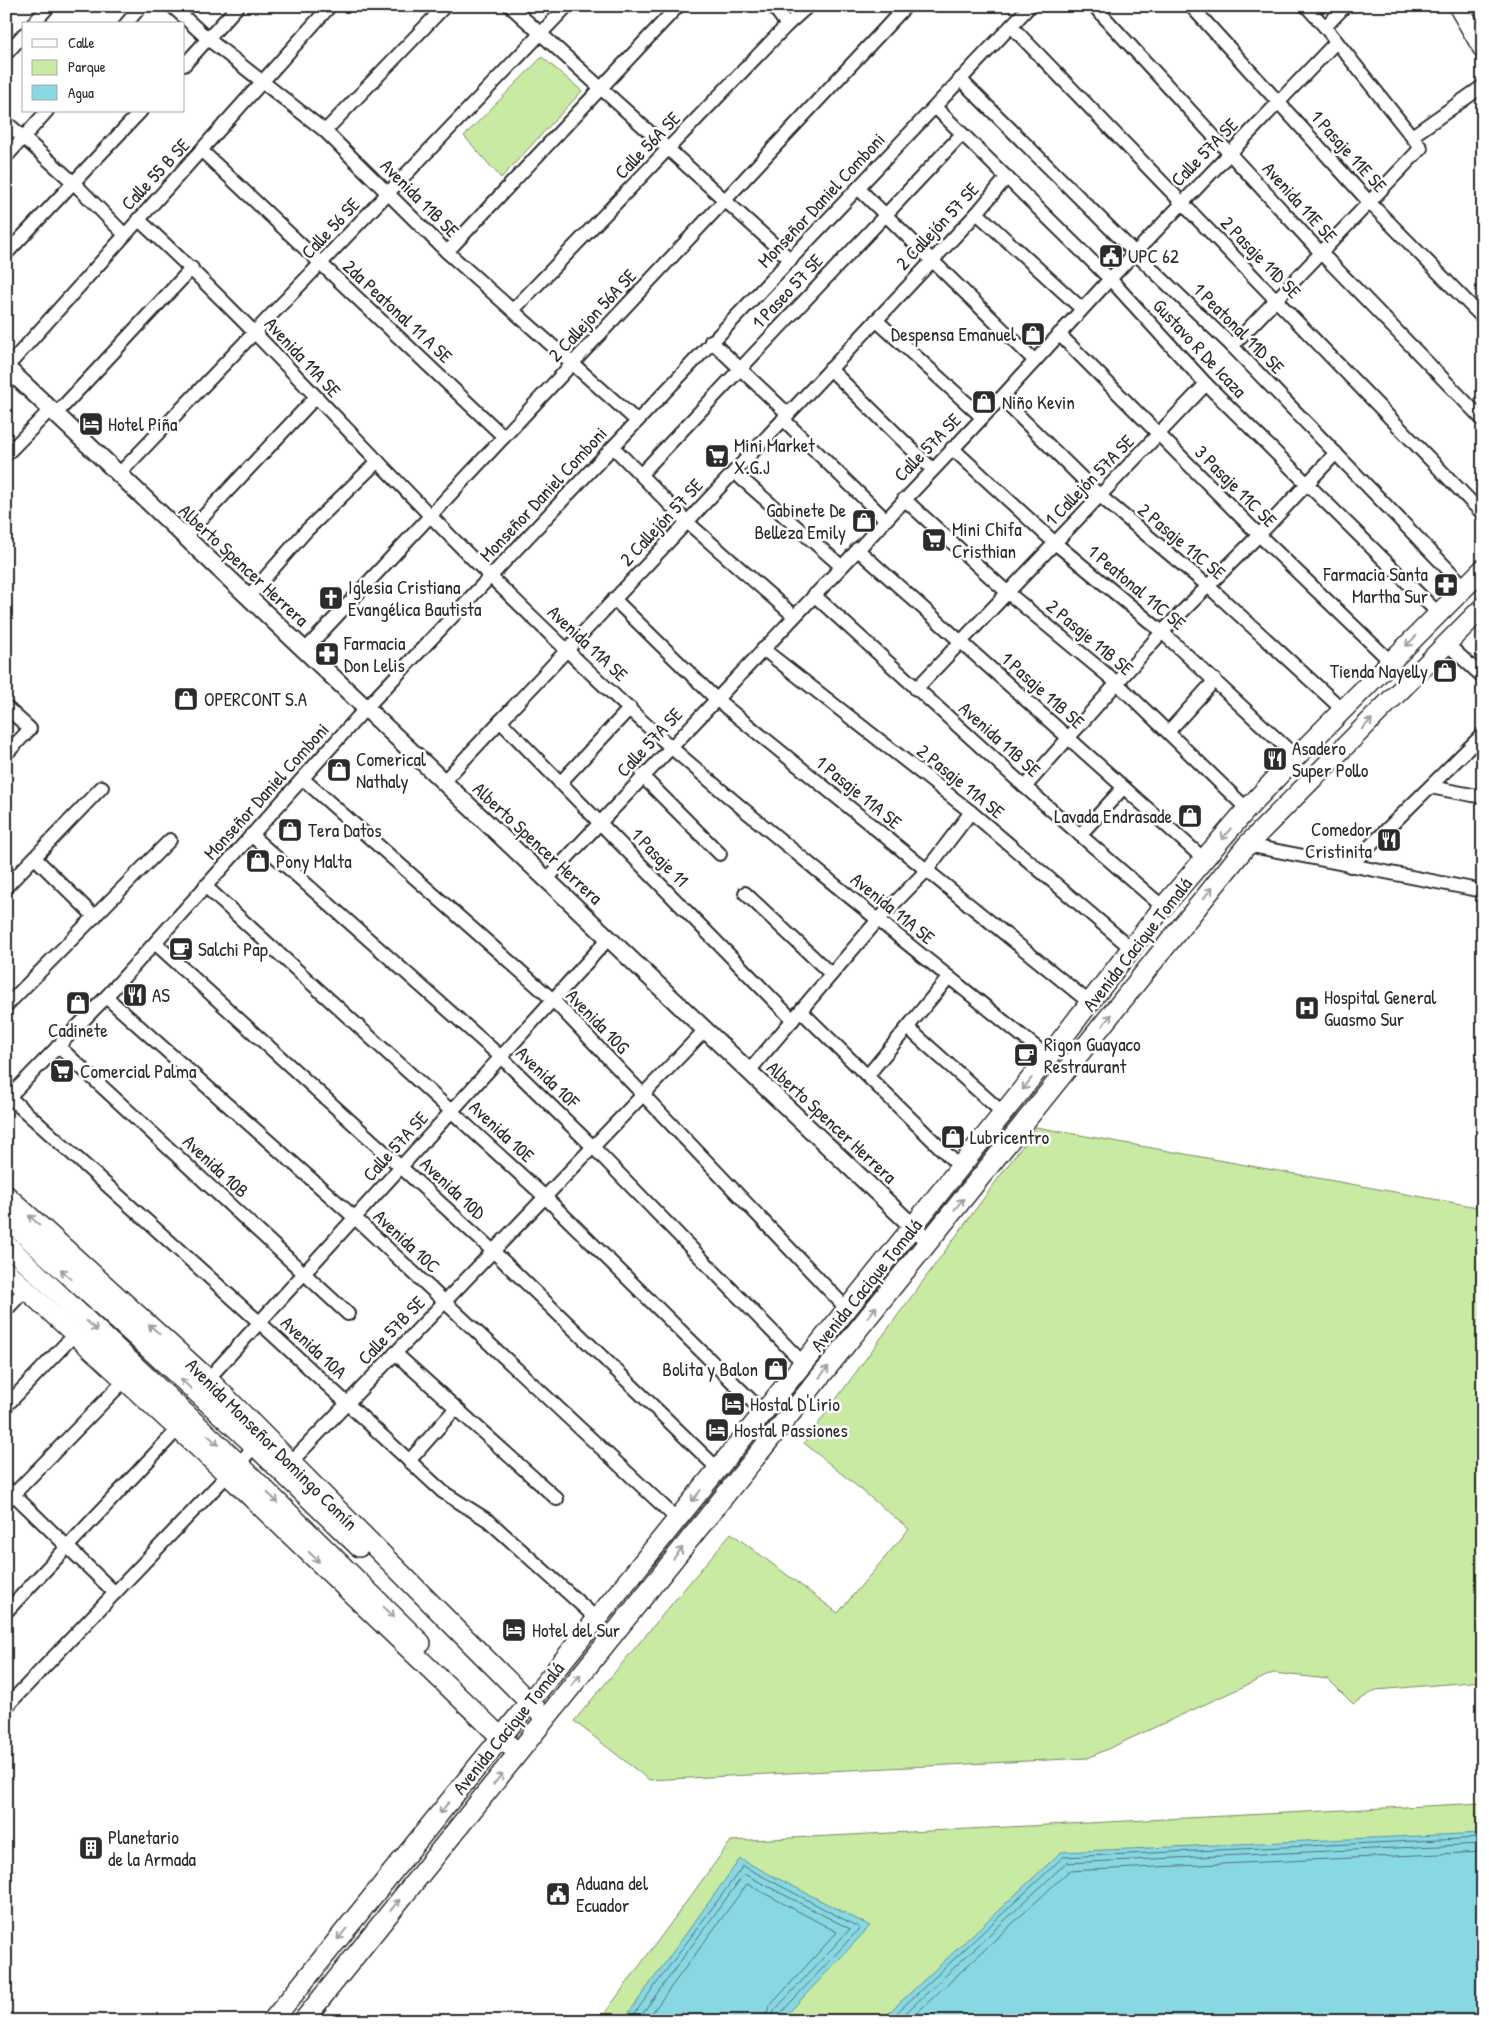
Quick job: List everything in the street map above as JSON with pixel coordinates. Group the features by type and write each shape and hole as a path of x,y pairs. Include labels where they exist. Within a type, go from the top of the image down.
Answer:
{"main road":[{"path":"1458,6 1483,49"},
{"name":"Avenida Cacique Tomalá","path":"272,2021 1004,1113 1163,907 1247,809 1296,757 1483,569"},
{"name":"Avenida Cacique Tomalá","path":"303,2021 1247,845 1483,607"},
{"name":"Avenida Monseñor Domingo Comín","path":"6,1195 208,1379 260,1441 292,1461 546,1718"},
{"name":"Avenida Monseñor Domingo Comín","path":"6,1218 260,1441 493,1677 529,1702"},
{"name":"Avenida Monseñor Domingo Comín","path":"6,1244 233,1470 479,1700 500,1738 518,1754"},
{"name":"Avenida Monseñor Domingo Comín","path":"6,1271 178,1429 233,1470"}],"street":[{"path":"35,22 49,6"},
{"path":"128,22 141,6"},
{"name":"Avenida 11B SE","path":"172,6 208,38 325,131 447,252 637,421"},
{"path":"185,64 238,6"},
{"name":"Calle 55 B SE","path":"8,371 124,234 202,150 330,6"},
{"path":"325,131 445,6"},
{"path":"510,6 791,260"},
{"name":"Calle 56 SE","path":"120,474 542,35 567,6"},
{"path":"447,252 678,6"},
{"path":"773,6 787,25"},
{"name":"Calle 56A SE","path":"514,310 787,25 808,6"},
{"name":"2 Callejon 56A SE","path":"305,650 906,6"},
{"name":"Monseñor Daniel Comboni","path":"8,1099 155,943 366,708 711,341 859,189 1030,6"},
{"name":"Avenida 11E SE","path":"1094,6 1321,253 1483,420"},
{"name":"1 Pasaje 11E SE","path":"1191,6 1370,202 1483,318"},
{"path":"1232,346 1421,148 1325,27 1306,6"},
{"path":"1325,27 1345,6"},
{"name":"2 Pasaje 11D SE","path":"1011,26 1483,514"},
{"path":"6,54 22,36"},
{"name":"Calle 57A SE","path":"547,880 642,776 1001,398 1034,360 1229,152 1336,42"},
{"name":"1 Peatonal 11D SE","path":"960,79 1135,253 1232,346 1465,587"},
{"path":"1412,136 1483,86"},
{"name":"Gustavo R De Icaza","path":"935,107 1110,279 1206,384 1439,614"},
{"path":"6,157 46,112"},
{"path":"6,254 139,112"},
{"path":"6,122 74,183 124,234"},
{"name":"1 Paseo 57 SE","path":"640,474 884,214 962,134"},
{"name":"2da Peatonal 11 A SE","path":"202,150 504,437"},
{"name":"2 Callejón 57 SE","path":"443,782 977,213 1007,177"},
{"path":"859,189 1034,360"},
{"path":"977,213 1082,309"},
{"name":"Avenida 11A SE","path":"138,219 192,268 315,398 491,577 671,747 877,921 949,976 1048,1057"},
{"path":"6,455 54,412 192,268"},
{"path":"876,320 982,417"},
{"name":"3 Pasaje 11C SE","path":"1059,334 1259,535 1390,661"},
{"path":"711,341 786,416 885,520"},
{"path":"830,369 932,469"},
{"name":"Alberto Spencer Herrera","path":"8,371 120,474 929,1242"},
{"name":"1 Callejón 57A SE","path":"916,688 1206,384"},
{"path":"185,536 315,398"},
{"name":"2 Pasaje 11C SE","path":"1001,398 1100,496 1208,586 1342,709"},
{"path":"613,447 687,522 794,616"},
{"name":"1 Peatonal 11C SE","path":"952,448 1055,543 1162,632 1296,757"},
{"path":"1025,787 1070,739 1162,632 1259,535 1336,453"},
{"path":"249,596 306,531 378,462"},
{"path":"734,472 841,566"},
{"name":"2 Pasaje 11B SE","path":"904,499 1008,593 1118,683 1247,809"},
{"name":"1 Pasaje 11B SE","path":"857,549 1205,860"},
{"name":"Avenida 11B SE","path":"814,595 1025,787 1163,907"},
{"name":"1 Pasaje 11A SE","path":"614,599 716,699 1090,1003"},
{"path":"1447,644 1483,678"},
{"name":"2 Pasaje 11A SE","path":"763,649 971,812 1131,948"},
{"path":"1168,732 1215,680"},
{"path":"6,707 30,729 6,754"},
{"path":"560,783 630,708"},
{"name":"1 Pasaje 11","path":"500,721 600,823 797,1015 868,1075 960,1167"},
{"path":"1350,866 1483,734"},
{"path":"642,776 720,854"},
{"name":"Avenida 10G","path":"303,780 552,1000 847,1309"},
{"path":"6,887 102,787"},
{"path":"1430,787 1483,796"},
{"path":"1080,835 1123,788"},
{"path":"749,1071 877,921 926,871 971,812"},
{"name":"Avenida 10F","path":"251,835 501,1057 593,1147 803,1363"},
{"path":"6,1006 170,840"},
{"path":"1247,845 1483,891"},
{"path":"35,858 95,917"},
{"name":"Avenida 10E","path":"205,886 545,1197 763,1412"},
{"path":"745,893 832,974"},
{"name":"Calle 57A SE","path":"208,1379 609,938"},
{"name":"Avenida 10D","path":"155,943 402,1166 493,1251 718,1469"},
{"path":"868,1075 949,976"},
{"name":"Avenida 10C","path":"106,996 355,1218 677,1519"},
{"path":"908,1028 1004,1113"},
{"name":"Calle 57B SE","path":"292,1461 705,1030"},
{"name":"Avenida 10B","path":"58,1046 348,1314"},
{"name":"Avenida 10A","path":"8,1099 259,1322 443,1492 489,1521 597,1619"},
{"path":"6,1310 26,1289"},
{"path":"6,1406 75,1334"},
{"path":"395,1353 557,1500"},
{"path":"115,1593 9,1494 125,1380"},
{"path":"409,1460 456,1408"},
{"path":"6,1612 178,1429"},
{"path":"6,1707 260,1441"}],"green space":[{"path":"542,57 582,91 501,178 464,136"},
{"path":"1036,1127 1483,1208 1483,1681 1376,1690 1353,1704 1328,1679 1273,1673 1088,1758 649,1780 574,1721 731,1533 838,1613 909,1529 804,1443"},
{"path":"1483,1803 1483,2021 599,2021 731,1841"}],"water":[{"path":"1483,1833 1483,2006 1467,2021 880,2021 1061,1852"},
{"path":"740,1859 870,1926 781,2021 623,2021"}],"place":[{"name":"UPC 62","path":"1111,256"},
{"name":"Despensa Emanuel","path":"1033,334"},
{"name":"Niño Kevin","path":"984,402"},
{"name":"Hotel Piña","path":"91,424"},
{"name":"Mini Market X.G.J","path":"717,456"},
{"name":"Gabinete De Belleza Emily","path":"864,521"},
{"name":"Mini Chifa Cristhian","path":"934,540"},
{"name":"Farmacia Santa Martha Sur","path":"1446,585"},
{"name":"Iglesia Cristiana Evangélica Bautista","path":"331,598"},
{"name":"Farmacia Don Lelis","path":"327,654"},
{"name":"Tienda Nayelly","path":"1445,671"},
{"name":"OPERCONT S.A","path":"186,699"},
{"name":"Asadero Super Pollo","path":"1275,759"},
{"name":"Comerical Nathaly","path":"339,770"},
{"name":"Lavada Endrasade","path":"1190,816"},
{"name":"Tera Datos","path":"290,830"},
{"name":"Comedor Cristinita","path":"1389,840"},
{"name":"Pony Malta","path":"258,861"},
{"name":"Salchi Pap","path":"181,949"},
{"name":"AS","path":"135,995"},
{"name":"Cadinete","path":"78,1003"},
{"name":"Hospital General Guasmo Sur","path":"1307,1008"},
{"name":"Rigon Guayaco Restraurant","path":"1026,1055"},
{"name":"Comercial Palma","path":"62,1071"},
{"name":"Lubricentro","path":"953,1137"},
{"name":"Bolita y Balon","path":"776,1369"},
{"name":"Hostal D'Lirio","path":"733,1404"},
{"name":"Hostal Passiones","path":"717,1430"},
{"name":"Hotel del Sur","path":"514,1630"},
{"name":"Planetario de la Armada","path":"91,1848"},
{"name":"Aduana del Ecuador","path":"558,1894"}]}
